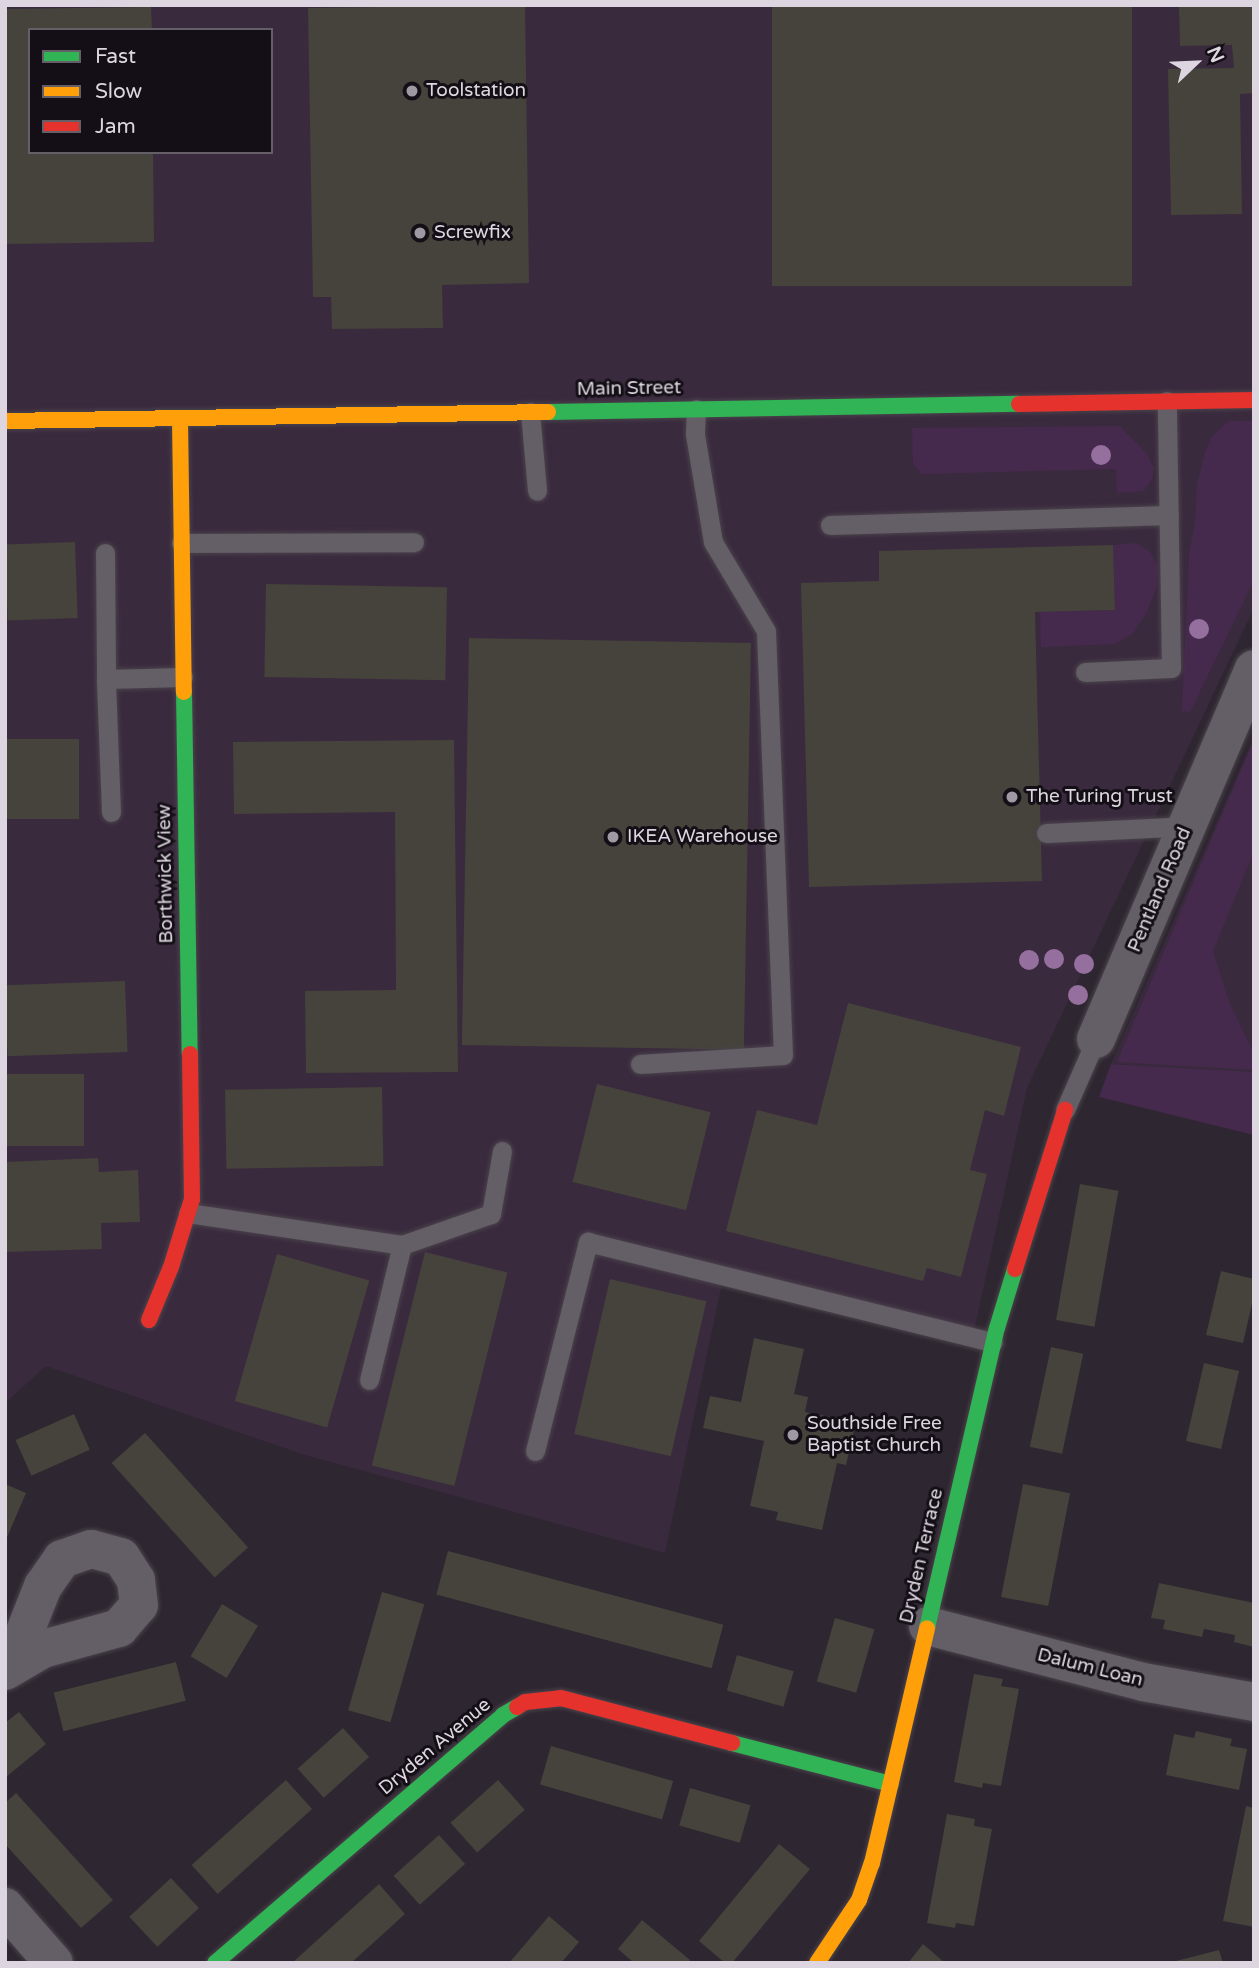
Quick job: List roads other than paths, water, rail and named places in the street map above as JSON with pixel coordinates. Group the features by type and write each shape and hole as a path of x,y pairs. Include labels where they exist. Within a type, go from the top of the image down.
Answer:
{"street":[{"name":"Main Street","path":"5,421 1254,400"},
{"name":"Borthwick View","path":"149,1320 171,1267 192,1199 180,419"},
{"name":"Pentland Road","path":"1096,1039 1254,670"},
{"name":"Dryden Terrace","path":"817,1963 859,1900 872,1863 993,1342 1065,1110"},
{"name":"Dalum Loan","path":"928,1626 1143,1682 1254,1702"},
{"name":"Dryden Avenue","path":"215,1963 503,1715 525,1702 561,1698 891,1784"},
{"path":"5,1907 54,1963"}],"lane":[{"path":"1086,672 1171,668 1167,401"},
{"path":"640,1064 783,1055 766,631 713,542 695,434 696,409"},
{"path":"530,412 537,491"},
{"path":"830,525 1168,515"},
{"path":"181,543 414,542"},
{"path":"105,553 111,812"},
{"path":"106,680 183,677"},
{"path":"1046,833 1187,826"},
{"name":"Pentland Road","path":"1065,1110 1096,1039"},
{"path":"188,1213 402,1245 491,1214 502,1151"},
{"path":"534,1451 588,1242 993,1342"},
{"path":"369,1380 402,1245"}],"place":[{"name":"Toolstation","path":"412,91"},
{"name":"Screwfix","path":"420,233"},
{"name":"The Turing Trust","path":"1012,797"},
{"name":"IKEA Warehouse","path":"613,837"},
{"name":"Southside Free Baptist Church","path":"793,1435"}]}
